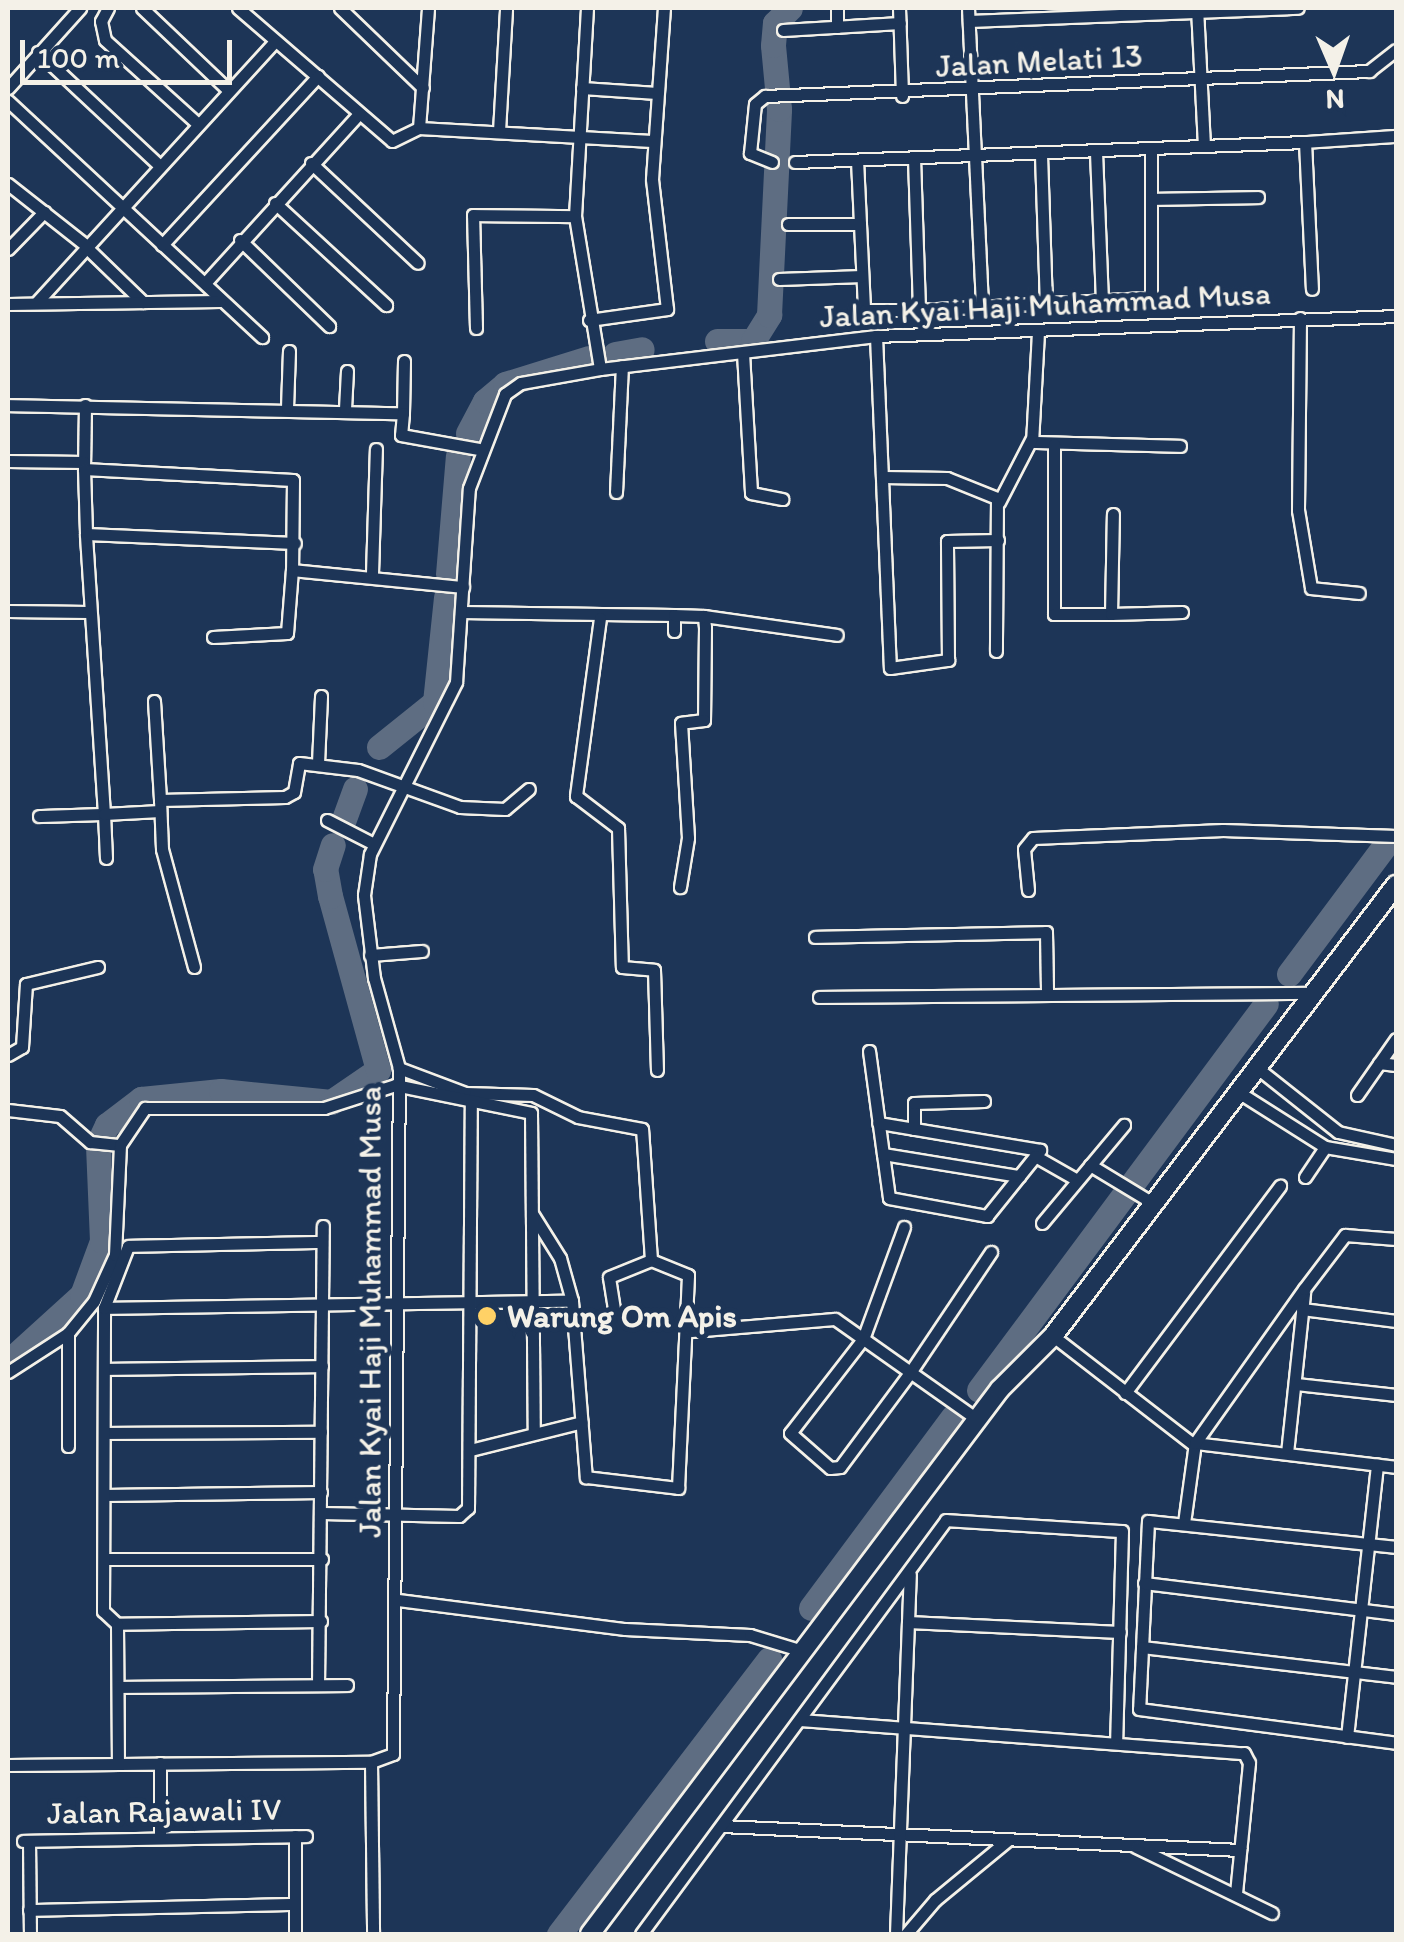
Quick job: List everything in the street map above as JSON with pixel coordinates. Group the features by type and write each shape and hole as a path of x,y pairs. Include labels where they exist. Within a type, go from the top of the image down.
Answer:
{"street":[{"path":"8,88 80,8"},
{"path":"108,8 101,21 106,40 198,124"},
{"path":"142,8 228,90"},
{"path":"239,8 392,141 418,128 652,142"},
{"path":"340,8 423,88"},
{"path":"418,128 428,8"},
{"path":"499,131 506,8"},
{"path":"588,8 574,216 600,369"},
{"path":"589,320 667,309 652,142 664,8"},
{"path":"837,8 837,27"},
{"path":"899,8 902,96"},
{"path":"982,306 969,14 1298,8"},
{"path":"1197,9 1204,146"},
{"path":"783,30 900,23"},
{"path":"36,304 275,41"},
{"name":"Jalan Melati 13","path":"772,162 753,159 750,148 755,104 774,96 902,96 1369,72 1396,50"},
{"path":"38,52 160,166"},
{"path":"162,244 318,76"},
{"path":"582,88 656,92"},
{"path":"8,101 262,338"},
{"path":"205,283 240,240 359,114"},
{"path":"795,162 1041,155 1396,136"},
{"path":"1305,142 1312,288"},
{"path":"857,160 865,312 919,310 1102,301 1156,293 1152,148"},
{"path":"1096,152 1102,301"},
{"path":"1041,155 1046,302"},
{"path":"914,158 919,310"},
{"path":"312,163 418,264"},
{"path":"8,184 87,248 143,302"},
{"path":"1153,199 1258,197"},
{"path":"276,203 386,305"},
{"path":"8,249 44,212"},
{"path":"476,328 473,215 574,216"},
{"path":"788,224 860,224"},
{"path":"240,240 329,326"},
{"path":"779,279 862,276"},
{"path":"8,304 220,302"},
{"name":"Jalan Kyai Haji Muhammad Musa","path":"371,1762 394,1750 398,1600 395,1085 399,1068 370,955 364,895 374,844 449,704 479,449 512,388 600,369 876,336 1396,316"},
{"path":"1300,318 1298,510 1311,588 1359,593"},
{"path":"996,651 999,502 1030,440 1038,332"},
{"path":"876,336 890,668 948,660 948,541 998,540"},
{"path":"286,408 288,350"},
{"path":"743,353 751,493 782,499"},
{"path":"404,361 401,435 479,449"},
{"path":"616,492 622,366"},
{"path":"345,409 347,371"},
{"path":"8,405 345,409 403,414"},
{"path":"86,405 88,612 106,858"},
{"path":"1030,440 1054,444 1180,446"},
{"path":"1054,444 1052,612 1182,612"},
{"path":"372,573 376,449"},
{"path":"8,461 293,480 294,544 287,632 213,637"},
{"path":"883,476 947,478 999,502"},
{"path":"1111,614 1114,514"},
{"path":"86,534 294,544"},
{"path":"292,570 372,573 392,582 464,588"},
{"path":"8,611 88,612"},
{"path":"462,612 600,618 704,616 837,635"},
{"path":"674,615 674,631"},
{"path":"680,887 688,838 682,723 704,720 704,616"},
{"path":"600,618 576,796 618,828 622,966 654,970 657,1070"},
{"path":"318,763 321,696"},
{"path":"154,701 160,806 194,967"},
{"path":"39,816 286,797 294,792 297,764 318,763 400,790 497,810 529,789"},
{"path":"327,820 374,844"},
{"path":"1028,890 1024,849 1033,838 1392,835"},
{"path":"590,1934 976,1418 1054,1336 1261,1072 1396,885"},
{"path":"814,937 1046,932 1048,992"},
{"path":"370,955 422,951"},
{"path":"8,1056 22,1047 26,984 98,966"},
{"path":"819,997 1274,989 1318,994"},
{"path":"1357,1094 1396,1039"},
{"path":"869,1052 878,1123 882,1154 888,1198 987,1216 1040,1150 878,1123"},
{"path":"1379,1063 1396,1065"},
{"path":"399,1068 465,1093 534,1095 578,1117 640,1127 652,1260"},
{"path":"1261,1072 1338,1132 1396,1145"},
{"path":"8,1372 68,1333 115,1254 114,1145 130,1121 156,1104 324,1108 395,1085 470,1105 532,1112 534,1433"},
{"path":"1243,1095 1325,1147 1396,1159"},
{"path":"914,1129 914,1102 984,1101"},
{"path":"322,1513 464,1513 470,1450 470,1105"},
{"path":"8,1110 60,1116 92,1143 114,1145"},
{"path":"1042,1223 1124,1125"},
{"path":"1304,1177 1325,1147"},
{"path":"882,1154 1019,1176"},
{"path":"1035,1156 1077,1180"},
{"path":"1090,1164 1156,1205"},
{"path":"1125,1393 1280,1186"},
{"path":"533,1215 560,1258 572,1301 591,1482 678,1488 691,1331 686,1271 652,1260 609,1276 614,1309"},
{"path":"318,1685 322,1621 323,1226"},
{"path":"904,1226 863,1338 790,1432 830,1468 840,1467 910,1374 991,1252"},
{"path":"1184,1523 1195,1444 1304,1289 1345,1236 1396,1238"},
{"path":"322,1242 133,1244 104,1308 103,1611 118,1624 322,1621"},
{"path":"1287,1453 1304,1289"},
{"path":"104,1308 572,1301"},
{"path":"1302,1310 1396,1320"},
{"path":"691,1331 788,1328 829,1317 976,1418"},
{"path":"68,1333 68,1446"},
{"path":"1054,1336 1195,1444 1396,1467"},
{"path":"105,1368 322,1366"},
{"path":"1296,1384 1396,1395"},
{"path":"470,1450 582,1422"},
{"path":"105,1433 322,1432"},
{"path":"1347,1738 1377,1465"},
{"path":"104,1495 321,1492"},
{"path":"641,1934 950,1519 1116,1526 1124,1538 1116,1740"},
{"path":"1396,1547 1146,1522 1142,1647 1144,1713 1396,1743"},
{"path":"104,1559 322,1559"},
{"path":"896,1934 910,1571"},
{"path":"1144,1583 1396,1614"},
{"path":"398,1600 625,1629 750,1635 801,1651"},
{"path":"908,1622 1120,1632"},
{"path":"118,1624 118,1761"},
{"path":"1142,1647 1396,1677"},
{"path":"119,1687 346,1685"},
{"path":"800,1720 1116,1740 1247,1756 1236,1893"},
{"path":"8,1765 118,1761 371,1762 373,1934"},
{"path":"160,1762 160,1837"},
{"path":"722,1826 1240,1850"},
{"name":"Jalan Rajawali IV","path":"29,1910 26,1841 160,1837 301,1836 295,1904"},
{"path":"906,1934 935,1900 1010,1839"},
{"path":"1131,1845 1272,1913"},
{"path":"30,1934 29,1910 295,1904 295,1934"}],"waterway":[{"path":"717,341 753,341 769,315 779,109 773,45 775,23 790,8"},
{"path":"615,354 642,349"},
{"path":"468,433 485,401 505,384 589,358"},
{"path":"448,574 458,456"},
{"path":"379,747 435,702 446,598"},
{"path":"344,819 355,789"},
{"path":"8,1362 82,1295 102,1241 98,1144 107,1125 141,1099 221,1091 331,1102 378,1070 330,896 325,869 333,845"},
{"path":"1289,974 1385,845"},
{"path":"979,1390 1266,1004"},
{"path":"811,1608 952,1418"},
{"path":"559,1934 769,1659"}],"place":[{"name":"Warung Om Apis","path":"487,1316"}]}
